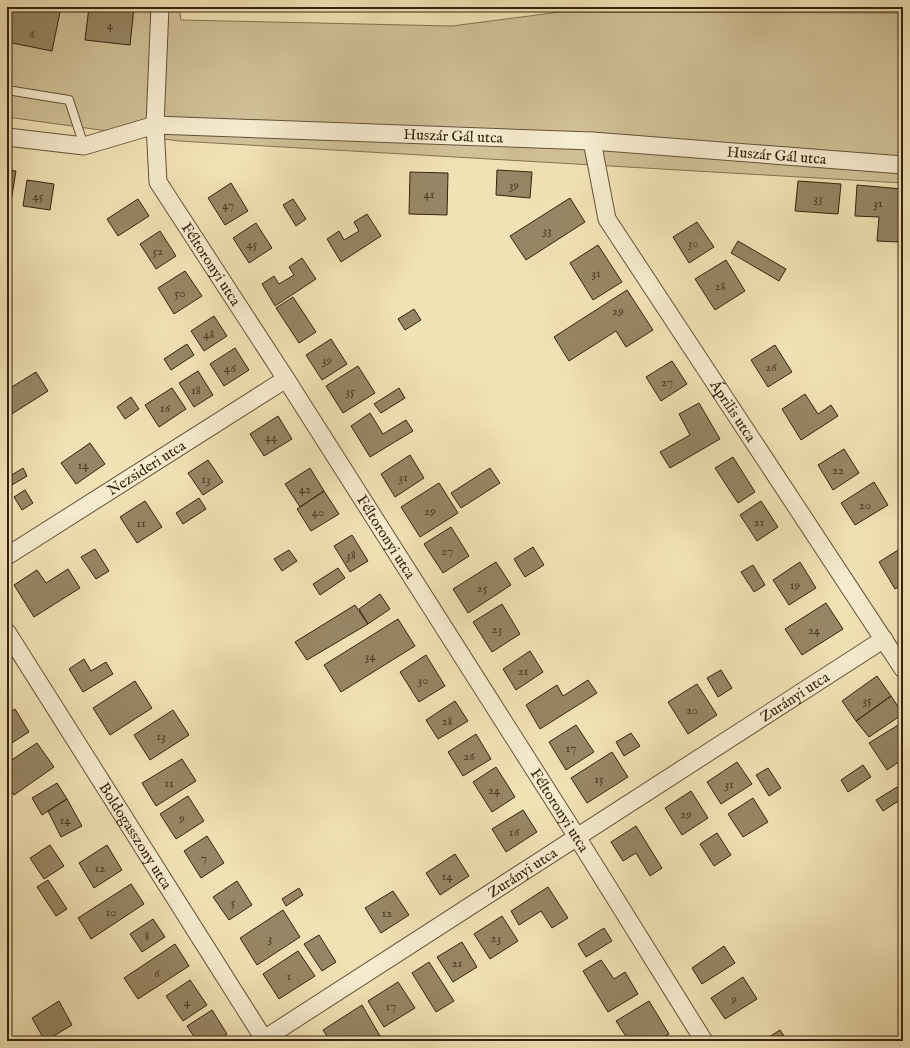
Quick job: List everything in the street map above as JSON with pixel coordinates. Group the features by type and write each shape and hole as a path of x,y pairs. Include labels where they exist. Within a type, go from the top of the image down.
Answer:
{"street":[{"name":"Féltoronyi utca","path":"160,7 155,125 158,182 286,379 577,837 704,1041"},
{"name":"Huszár Gál utca","path":"7,137 84,146 155,125 592,141 903,165"},
{"name":"Április utca","path":"592,141 607,219 903,669"},
{"name":"Nezsideri utca","path":"7,556 286,379"},
{"name":"Boldogasszony utca","path":"7,632 262,1040"},
{"name":"Zurányi utca","path":"262,1040 884,640"}],"lane":[{"path":"7,90 70,100 84,146"}],"shaded area":[{"path":"7,7 179,7 181,20 452,26 560,12 903,13 903,183 179,141 7,117"}],"building":[{"path":"10,7 61,7 52,51 7,42 7,24"},
{"path":"89,7 134,7 130,45 85,40"},
{"path":"7,170 16,171 10,208 7,208"},
{"path":"497,170 532,172 530,198 496,195"},
{"path":"410,172 448,173 447,215 409,214"},
{"path":"27,180 54,184 50,210 23,206"},
{"path":"798,181 841,184 838,214 795,211"},
{"path":"231,183 248,211 225,225 208,198"},
{"path":"857,185 902,189 898,242 877,241 879,217 855,216"},
{"path":"570,198 585,222 526,260 510,236"},
{"path":"138,199 149,216 118,236 107,219"},
{"path":"293,199 306,219 296,226 283,205"},
{"path":"367,214 381,236 341,262 327,239 339,231 344,240 359,231 354,222"},
{"path":"697,222 714,247 689,263 673,237"},
{"path":"256,223 272,248 249,263 233,238"},
{"path":"160,231 176,256 156,269 140,244"},
{"path":"738,241 786,269 779,281 731,253"},
{"path":"598,245 622,282 593,300 570,263"},
{"path":"302,258 316,279 275,306 262,284 274,276 279,284 294,275 289,267"},
{"path":"726,260 745,291 715,310 695,279"},
{"path":"185,271 202,296 174,314 158,288"},
{"path":"627,290 653,330 626,347 616,331 569,361 554,337"},
{"path":"293,297 316,332 299,343 276,308"},
{"path":"414,309 421,320 405,330 398,319"},
{"path":"214,316 227,336 204,351 191,331"},
{"path":"331,339 347,364 322,380 306,355"},
{"path":"187,344 194,355 171,370 164,359"},
{"path":"775,345 792,372 768,387 751,360"},
{"path":"235,348 249,370 224,386 210,364"},
{"path":"672,361 687,384 661,401 646,377"},
{"path":"358,366 375,393 343,413 326,386"},
{"path":"198,371 213,395 194,407 179,383"},
{"path":"36,372 48,391 7,417 7,390"},
{"path":"172,388 186,409 159,427 145,405"},
{"path":"399,388 405,398 381,413 374,404"},
{"path":"805,394 818,414 831,405 838,416 801,440 782,409"},
{"path":"131,397 139,409 125,419 117,407"},
{"path":"699,403 720,439 670,468 660,452 690,435 679,414"},
{"path":"370,413 383,434 406,420 413,431 370,457 351,426"},
{"path":"278,416 292,439 264,456 250,434"},
{"path":"90,443 105,464 76,484 61,463"},
{"path":"844,449 859,473 833,490 818,465"},
{"path":"410,455 424,478 395,497 381,474"},
{"path":"733,457 755,492 738,503 715,468"},
{"path":"208,460 223,482 203,495 188,473"},
{"path":"23,468 27,476 7,488 7,478"},
{"path":"310,468 324,491 300,507 285,484"},
{"path":"490,468 500,483 461,508 451,493"},
{"path":"874,482 888,505 855,525 841,503"},
{"path":"439,483 458,513 420,537 401,507"},
{"path":"25,490 33,503 22,510 14,497"},
{"path":"324,491 339,514 311,531 297,509"},
{"path":"199,498 206,509 183,524 176,513"},
{"path":"145,501 162,527 137,543 120,517"},
{"path":"761,501 778,527 757,541 740,515"},
{"path":"451,527 469,556 443,573 424,544"},
{"path":"352,535 368,561 350,572 334,546"},
{"path":"533,547 544,565 525,577 514,559"},
{"path":"903,547 903,584 895,589 879,562"},
{"path":"95,549 109,571 96,579 81,557"},
{"path":"289,550 297,561 282,571 274,559"},
{"path":"496,562 511,585 468,613 453,589"},
{"path":"800,562 816,588 789,605 773,580"},
{"path":"753,565 765,585 754,592 741,572"},
{"path":"338,568 345,578 320,595 313,584"},
{"path":"68,569 80,588 34,617 14,585 37,570 46,583"},
{"path":"380,594 390,609 368,624 359,609"},
{"path":"826,603 843,629 802,655 785,629"},
{"path":"502,604 520,634 492,652 473,622"},
{"path":"355,605 368,624 307,660 295,642"},
{"path":"398,619 415,646 341,692 324,665"},
{"path":"530,651 543,672 516,690 503,669"},
{"path":"426,655 445,686 419,702 400,672"},
{"path":"84,659 91,671 106,662 113,674 83,692 69,669"},
{"path":"721,670 732,688 718,697 707,678"},
{"path":"877,676 891,696 856,721 842,701"},
{"path":"588,680 597,693 540,729 526,705 557,685 563,696"},
{"path":"135,681 152,708 110,735 93,708"},
{"path":"697,684 717,715 688,734 668,702"},
{"path":"891,696 903,714 869,737 856,721"},
{"path":"455,701 468,721 438,739 426,720"},
{"path":"15,709 29,732 7,746 7,714"},
{"path":"173,710 189,735 150,760 134,735"},
{"path":"903,722 903,759 887,770 869,743"},
{"path":"576,725 594,752 566,770 549,742"},
{"path":"631,733 640,746 624,756 616,742"},
{"path":"476,734 491,759 463,776 448,752"},
{"path":"37,743 54,767 14,795 7,785 7,763"},
{"path":"612,752 628,777 587,803 571,778"},
{"path":"182,759 196,781 156,806 142,783"},
{"path":"737,762 752,784 721,804 707,782"},
{"path":"863,765 871,777 848,792 841,780"},
{"path":"496,767 515,797 492,812 473,782"},
{"path":"768,768 781,788 769,796 756,775"},
{"path":"57,783 67,799 42,815 32,798"},
{"path":"897,787 903,798 883,811 876,800"},
{"path":"691,791 708,818 682,835 665,808"},
{"path":"188,796 204,821 176,839 160,814"},
{"path":"753,798 768,822 743,837 728,814"},
{"path":"67,799 82,826 61,837 48,811"},
{"path":"523,810 537,832 506,852 492,829"},
{"path":"636,826 662,868 650,876 636,853 623,861 611,842"},
{"path":"717,833 731,855 714,866 700,844"},
{"path":"207,836 224,863 201,878 184,851"},
{"path":"50,845 64,866 44,879 30,858"},
{"path":"107,845 122,870 94,888 79,863"},
{"path":"455,854 469,876 440,895 426,873"},
{"path":"48,880 67,909 56,916 37,887"},
{"path":"237,881 252,905 229,920 213,897"},
{"path":"131,884 144,904 91,939 78,918"},
{"path":"548,887 568,918 552,928 541,911 519,925 511,911"},
{"path":"299,888 303,895 286,906 282,899"},
{"path":"393,891 409,915 381,933 365,908"},
{"path":"283,910 300,937 257,965 240,938"},
{"path":"502,916 518,941 490,959 474,934"},
{"path":"153,919 165,937 142,952 130,934"},
{"path":"604,928 612,941 586,957 578,944"},
{"path":"319,935 336,962 322,971 304,944"},
{"path":"462,942 477,967 453,982 437,957"},
{"path":"175,944 189,966 138,999 124,978"},
{"path":"724,946 735,963 702,984 692,968"},
{"path":"298,951 315,976 279,999 263,974"},
{"path":"601,960 614,979 625,972 638,994 608,1012 583,971"},
{"path":"429,962 454,1001 436,1012 412,973"},
{"path":"743,977 757,999 725,1019 711,998"},
{"path":"190,980 207,1005 183,1021 166,996"},
{"path":"398,982 415,1008 384,1027 368,1001"},
{"path":"59,1001 72,1025 45,1041 32,1018"},
{"path":"649,1001 669,1034 658,1041 629,1041 616,1021"},
{"path":"362,1005 380,1036 372,1041 330,1041 323,1030"},
{"path":"212,1010 227,1034 217,1041 197,1041 187,1026"},
{"path":"780,1030 787,1041 763,1041"}]}
